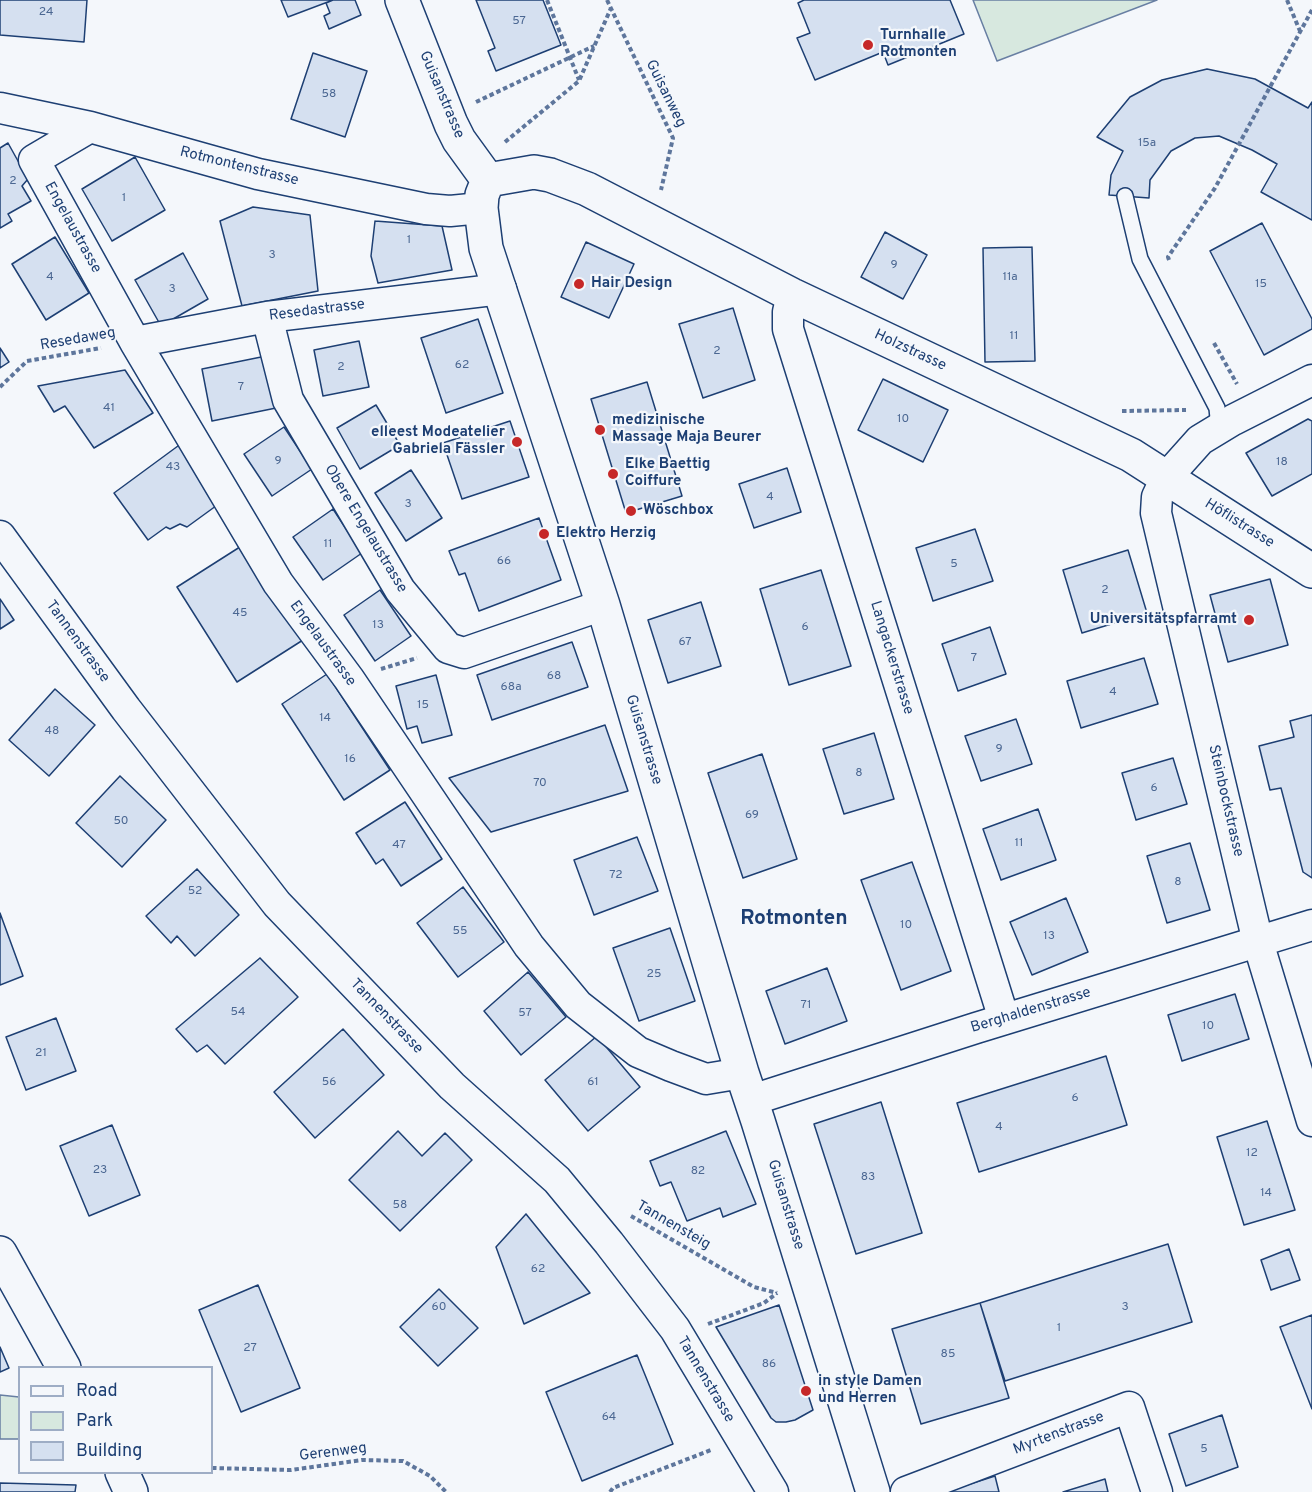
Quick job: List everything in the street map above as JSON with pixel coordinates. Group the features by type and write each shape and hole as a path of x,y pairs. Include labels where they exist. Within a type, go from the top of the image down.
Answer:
{"street":[{"name":"Guisanstrasse","path":"402,0 451,124 484,194 486,248 603,605 747,1087 873,1492"},
{"name":"Rotmontenstrasse","path":"0,108 90,127 258,174 426,209 450,211 484,194"},
{"name":"Engelaustrasse","path":"90,127 34,160 135,342 278,583 349,679 529,946 578,1005 638,1052 706,1079 747,1087"},
{"name":"Holzstrasse","path":"484,194 534,171 587,189 792,295 1131,455 1166,478"},
{"name":"Resedastrasse","path":"135,342 267,317 501,289"},
{"name":"Langackerstrasse","path":"792,295 788,312 788,329 1004,1019"},
{"name":"Obere Engelaustrasse","path":"267,317 288,400 400,590 448,648"},
{"path":"1166,478 1218,418 1312,380"},
{"name":"Höflistrasse","path":"1166,478 1312,571"},
{"name":"Steinbockstrasse","path":"1166,478 1157,497 1156,513 1258,942 1312,1121"},
{"name":"Tannenstrasse","path":"0,536 126,709 277,904 452,1086 558,1180 609,1243 675,1329 773,1492"},
{"path":"448,648 464,653 603,605"},
{"name":"Berghaldenstrasse","path":"747,1087 1004,1019 1312,925"},
{"path":"0,1253 63,1366"},
{"name":"Myrtenstrasse","path":"906,1492 1130,1407 1157,1492"},
{"path":"122,1474 131,1492"}],"lane":[{"path":"1125,196 1140,259 1218,418"}],"path":[{"path":"547,0 579,81"},
{"name":"Guisanweg","path":"607,0 673,138 661,192"},
{"path":"1287,0 1300,32"},
{"path":"505,142 579,81 610,8"},
{"path":"1173,267 1168,257 1215,188 1312,10"},
{"path":"468,106 594,46"},
{"path":"1211,336 1237,385"},
{"name":"Resedaweg","path":"0,387 27,361 135,342"},
{"path":"1113,411 1218,418"},
{"path":"349,679 448,648"},
{"name":"Tannensteig","path":"630,1215 754,1287 777,1293 764,1303 701,1327"},
{"path":"610,1492 613,1488 718,1447"},
{"name":"Gerenweg","path":"213,1468 291,1470 362,1460 402,1461 430,1476 446,1492"}],"green space":[{"path":"973,0 1157,0 997,61"},
{"path":"0,1395 18,1397 18,1439 0,1439"}],"building":[{"path":"0,0 87,0 84,42 0,35"},
{"path":"281,0 333,0 288,17"},
{"path":"333,0 355,0 361,15 329,29 324,16 330,13 326,3"},
{"path":"476,0 543,0 561,45 496,71 488,51 495,48"},
{"name":"Turnhalle Rotmonten","path":"804,0 950,0 964,34 888,65 883,52 815,80 797,38 810,33 798,3"},
{"path":"313,53 367,71 345,137 291,119"},
{"path":"1207,69 1255,79 1308,108 1312,102 1312,220 1261,192 1277,164 1219,136 1195,138 1171,151 1150,180 1149,198 1109,195 1111,175 1123,151 1097,137 1130,97 1162,80"},
{"path":"8,143 28,179 22,186 31,201 8,214 12,221 0,228 0,148"},
{"path":"135,157 165,210 112,241 82,189"},
{"path":"253,207 310,215 318,291 242,306 220,221"},
{"path":"375,221 442,226 452,270 378,283 371,256"},
{"path":"1262,223 1312,319 1312,329 1264,355 1210,251"},
{"path":"885,232 927,255 903,299 861,277"},
{"path":"55,237 89,293 46,320 12,264"},
{"path":"586,242 634,264 609,318 561,297"},
{"path":"1032,247 1035,361 985,362 983,248"},
{"path":"183,253 208,299 161,326 135,280"},
{"path":"733,308 755,380 703,398 679,324"},
{"path":"478,319 503,393 446,413 421,338"},
{"path":"359,341 369,387 323,396 314,350"},
{"path":"0,348 9,362 0,368"},
{"path":"271,355 281,407 212,421 202,369"},
{"path":"125,370 153,413 94,448 65,406 54,412 38,386"},
{"path":"883,379 948,410 923,462 858,430"},
{"path":"647,382 682,496 626,513 591,399"},
{"path":"376,405 400,445 360,469 337,428"},
{"path":"1308,419 1312,421 1312,474 1272,496 1246,453"},
{"path":"510,421 529,477 462,499 443,443"},
{"path":"284,427 312,469 272,496 244,454"},
{"path":"182,443 220,503 187,527 180,524 170,529 166,527 148,540 114,493"},
{"path":"787,468 801,512 754,528 739,484"},
{"path":"411,470 442,518 406,541 375,493"},
{"path":"333,509 362,553 323,580 293,537"},
{"path":"539,518 561,580 479,611 465,573 459,575 449,551"},
{"path":"975,529 993,581 933,601 916,548"},
{"path":"243,545 303,640 237,682 177,587"},
{"path":"1128,550 1147,613 1082,633 1063,570"},
{"path":"821,570 851,666 789,685 760,589"},
{"name":"Universitätspfarramt","path":"1270,579 1288,645 1228,662 1210,595"},
{"path":"380,590 411,636 375,661 344,615"},
{"path":"0,599 14,620 0,629"},
{"path":"701,602 721,666 668,683 648,620"},
{"path":"990,627 1006,674 958,691 942,644"},
{"path":"572,642 588,687 492,720 477,675"},
{"path":"1144,658 1158,704 1081,728 1067,681"},
{"path":"327,674 390,770 344,800 282,704"},
{"path":"436,675 452,735 422,743 417,726 407,729 396,686"},
{"path":"55,689 95,725 49,776 9,740"},
{"path":"1312,715 1312,878 1303,872 1281,788 1270,790 1259,746 1294,737 1290,721"},
{"path":"1016,719 1032,764 981,781 965,736"},
{"path":"605,725 628,791 491,832 449,778"},
{"path":"874,733 894,799 844,814 823,749"},
{"path":"762,754 797,859 743,878 708,773"},
{"path":"1173,758 1187,804 1136,820 1122,773"},
{"path":"120,776 166,820 122,867 76,823"},
{"path":"405,802 442,859 401,886 383,859 376,864 356,833"},
{"path":"1038,809 1056,860 1001,880 983,829"},
{"path":"637,837 658,891 594,915 574,860"},
{"path":"1190,843 1210,910 1167,923 1147,856"},
{"path":"912,862 951,971 901,990 861,880"},
{"path":"197,869 239,915 195,956 177,936 171,943 146,916"},
{"path":"463,887 504,942 458,977 417,923"},
{"path":"1066,898 1088,952 1032,975 1010,922"},
{"path":"0,913 23,976 0,985"},
{"path":"670,928 695,1001 639,1021 613,948"},
{"path":"260,958 298,997 225,1064 207,1045 197,1052 176,1029"},
{"path":"827,968 847,1021 785,1044 766,991"},
{"path":"528,972 566,1017 521,1055 484,1011"},
{"path":"1235,994 1249,1039 1182,1061 1168,1015"},
{"path":"56,1018 76,1071 26,1090 6,1037"},
{"path":"343,1029 384,1075 315,1138 274,1092"},
{"path":"597,1036 640,1087 588,1131 545,1080"},
{"path":"1106,1056 1127,1125 979,1172 957,1103"},
{"path":"881,1102 922,1233 856,1254 814,1124"},
{"path":"1267,1121 1295,1210 1244,1225 1217,1137"},
{"path":"112,1125 140,1195 89,1216 60,1146"},
{"path":"398,1131 422,1156 445,1133 472,1160 400,1231 349,1180"},
{"path":"726,1131 756,1204 723,1217 720,1208 687,1221 671,1182 660,1186 650,1161"},
{"path":"526,1214 590,1293 524,1324 496,1247"},
{"path":"1168,1244 1192,1322 1005,1381 980,1303"},
{"path":"1289,1249 1300,1280 1271,1290 1261,1260"},
{"path":"258,1285 300,1388 241,1412 199,1310"},
{"path":"439,1289 478,1328 438,1366 400,1327"},
{"path":"980,1303 1009,1398 921,1424 892,1329"},
{"path":"779,1305 813,1410 795,1420 786,1422 776,1422 771,1418 716,1327"},
{"path":"1312,1315 1312,1409 1280,1327"},
{"path":"0,1347 9,1368 0,1372"},
{"path":"637,1355 673,1444 582,1481 546,1392"},
{"path":"1222,1415 1238,1467 1186,1486 1169,1434"},
{"path":"995,1476 999,1492 945,1492"},
{"path":"1105,1479 1108,1492 1063,1492"},
{"path":"0,1483 76,1485 75,1492 0,1492"}],"place":[{"name":"Turnhalle Rotmonten","path":"868,45"},
{"name":"Hair Design","path":"579,284"},
{"name":"medizinische Massage Maja Beurer","path":"600,430"},
{"name":"elleest Modeatelier Gabriela Fässler","path":"517,442"},
{"name":"Elke Baettig Coiffure","path":"613,474"},
{"name":"Wöschbox","path":"631,511"},
{"name":"Elektro Herzig","path":"544,534"},
{"name":"Universitätspfarramt","path":"1249,620"},
{"name":"in style Damen und Herren","path":"806,1391"}],"district":[{"name":"Rotmonten","path":"794,920"}]}
